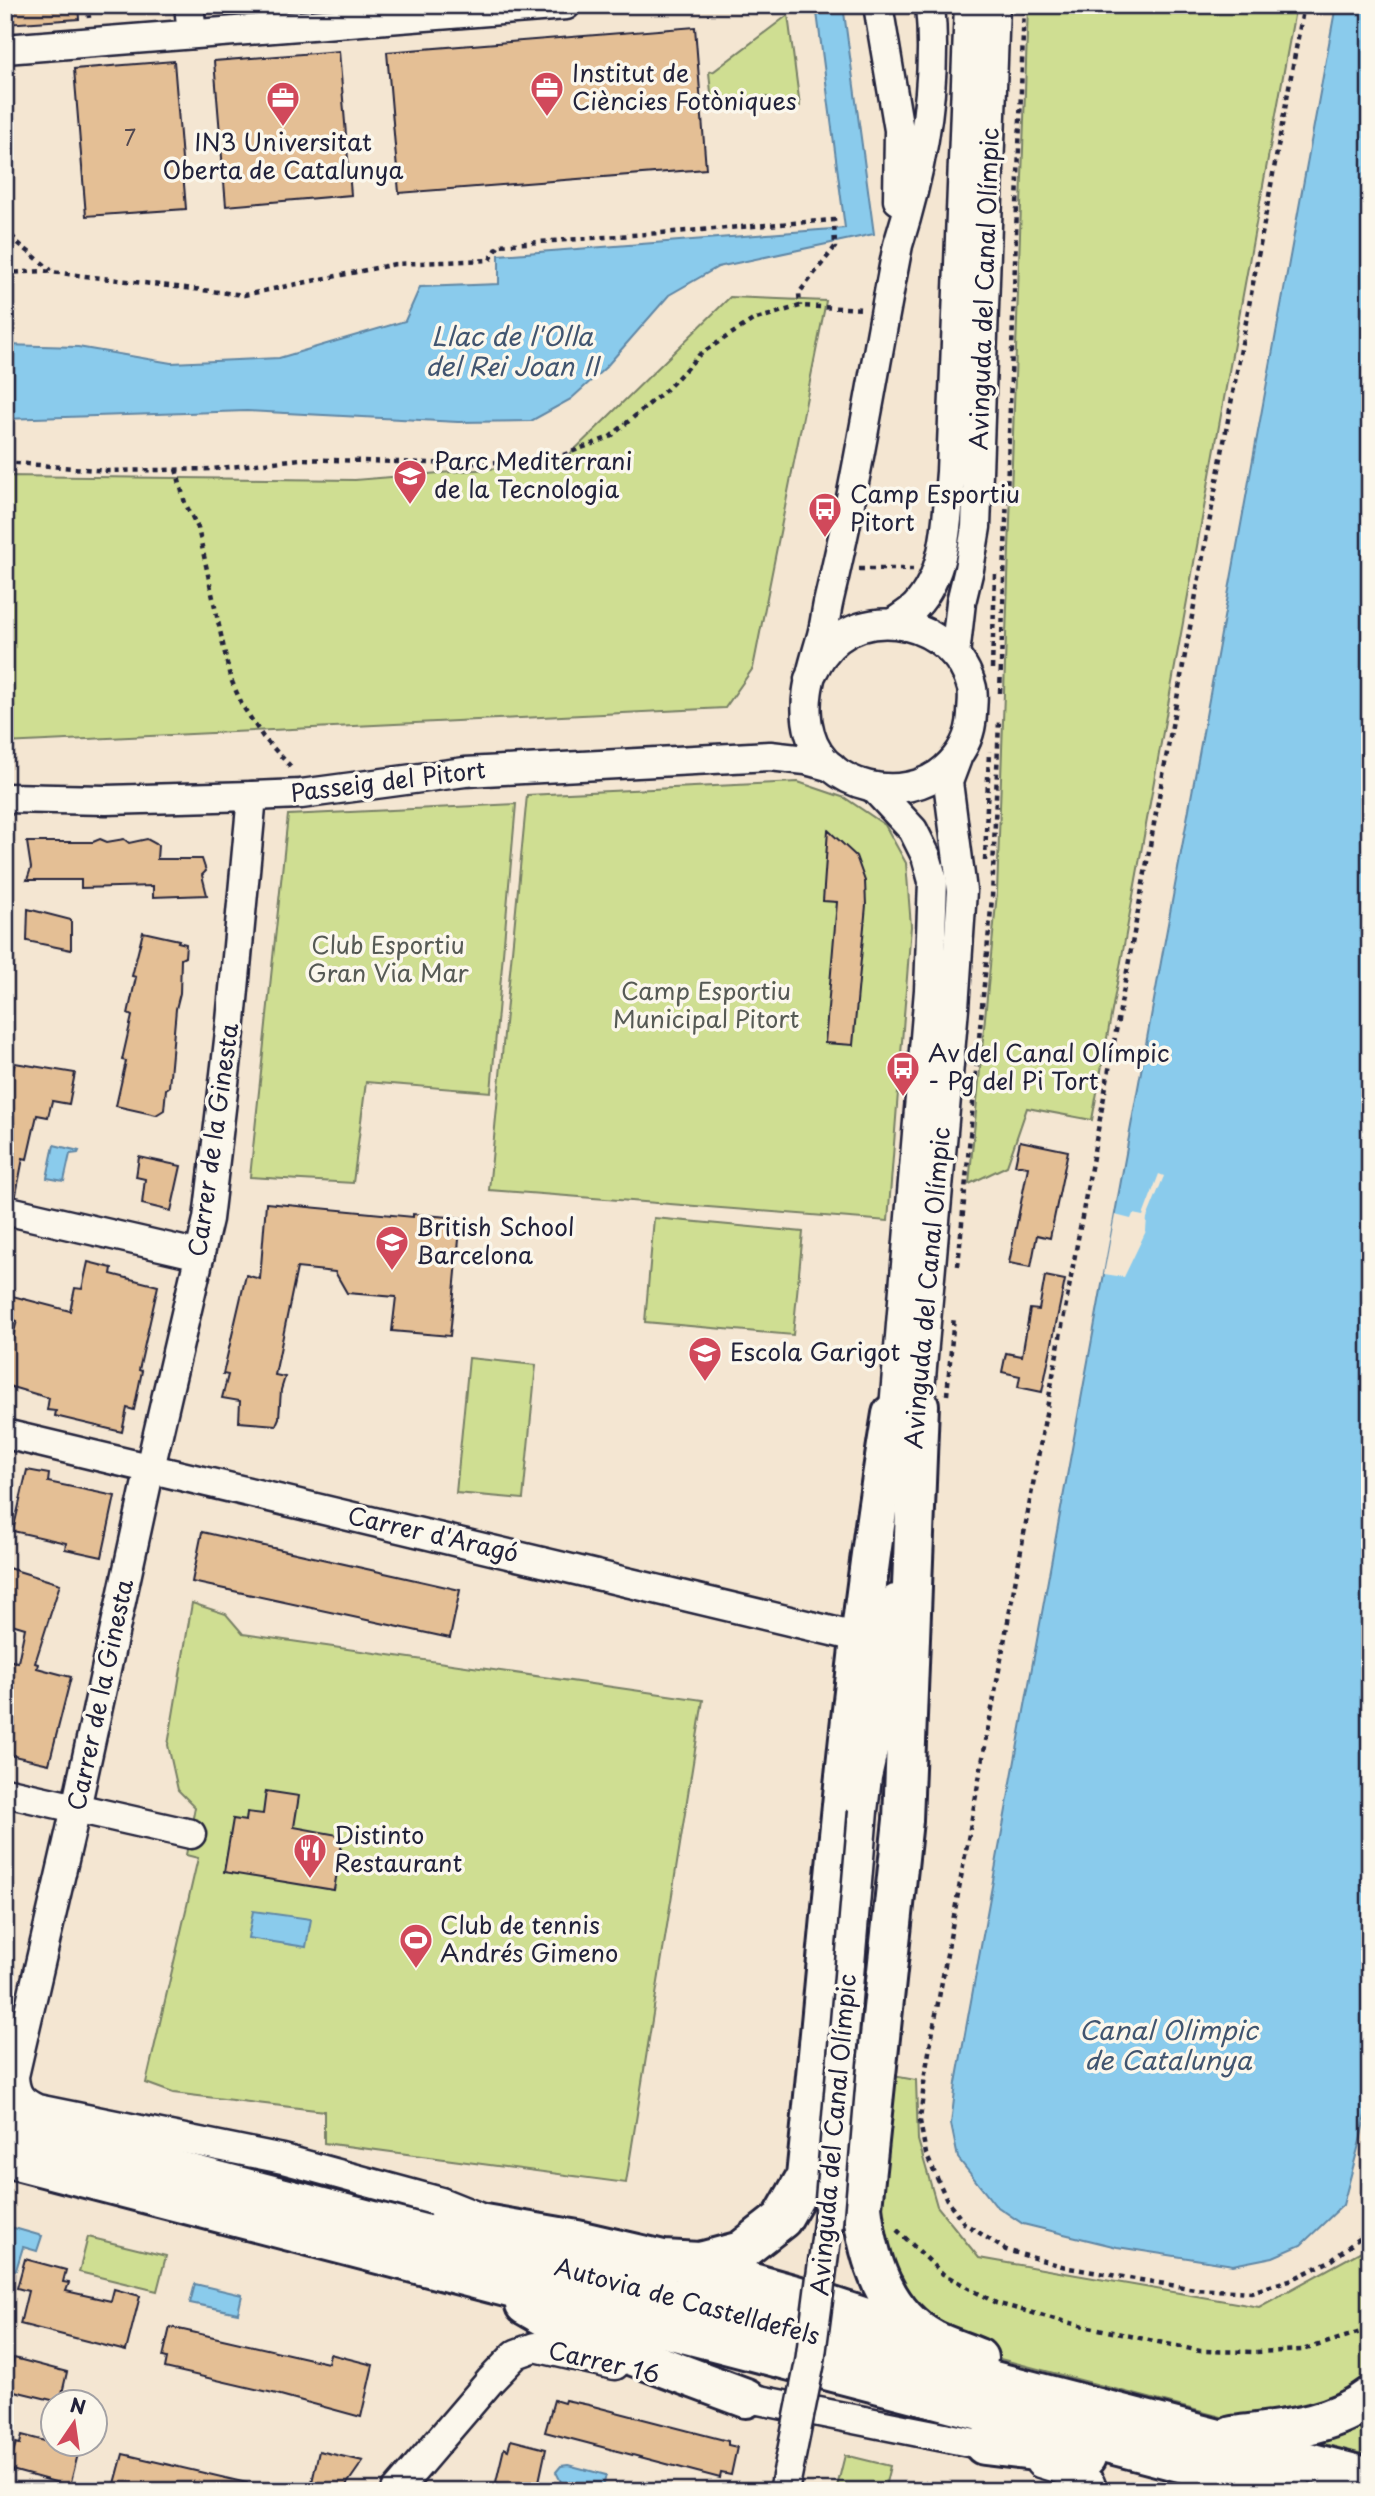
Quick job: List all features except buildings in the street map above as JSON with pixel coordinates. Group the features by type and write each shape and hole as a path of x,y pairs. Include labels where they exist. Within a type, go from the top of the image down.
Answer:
{"highway":[{"path":"274,2194 499,2225 677,2261 700,2262 741,2251 782,2219 806,2178 849,1726 876,1510 906,1409"},
{"path":"906,1409 903,1819 862,2207 866,2240 878,2279 910,2322 933,2340"},
{"name":"Autovia de Castelldefels","path":"5,2126 1370,2478"},
{"name":"Autovia de Castelldefels","path":"5,2157 1292,2491"},
{"path":"677,2261 799,2296 933,2340 984,2360 1072,2402"},
{"path":"484,2281 577,2335 746,2398"},
{"path":"1211,2438 1295,2427 1333,2418 1350,2411 1370,2397"},
{"path":"984,2445 1092,2458 1167,2458"}],"street":[{"path":"189,5 192,34"},
{"path":"5,49 566,5"},
{"path":"878,5 899,130 898,245"},
{"path":"882,624 856,620 845,611 844,571 854,492 885,310 898,245 909,208 929,99 933,69 930,5"},
{"name":"Avinguda del Canal Olímpic","path":"882,624 915,607 927,590 944,543 951,472 969,5"},
{"name":"Avinguda del Canal Olímpic","path":"955,655 961,602 976,527 995,5"},
{"path":"809,679 823,655 839,639 857,629 903,623 935,636 961,662 973,690 971,731 957,758 935,778 918,786 898,790 851,780 820,756 810,736 805,708 809,679 844,571"},
{"path":"770,756 792,744 807,718"},
{"name":"Passeig del Pitort","path":"5,798 106,800 301,794 465,772 770,756 806,760 832,767"},
{"name":"Avinguda del Canal Olímpic","path":"906,1409 953,1022 962,891 948,782 957,758"},
{"name":"Avinguda del Canal Olímpic","path":"784,2491 810,2362 828,2223 863,1811 889,1651 906,1409 929,990 933,881 926,856 913,830 873,786"},
{"name":"Carrer de la Ginesta","path":"252,796 230,1031 208,1219 14,2076 15,2090 23,2102 37,2109 283,2159 441,2202 499,2225"},
{"path":"5,1210 200,1255"},
{"name":"Carrer d'Aragó","path":"5,1434 861,1638"},
{"path":"5,1792 191,1834"},
{"name":"Carrer 16","path":"396,2491 516,2354 535,2347 746,2398 984,2445 1066,2471 1090,2483 1093,2491"}],"path":[{"path":"1304,5 930,2047 920,2121 926,2154 947,2200 964,2223 1006,2250 1069,2268 1195,2289 1251,2292 1293,2279 1332,2260 1362,2236 1370,2207"},
{"path":"5,273 53,272 244,295 395,264 490,260 499,245 834,220 835,247 799,293 800,306"},
{"path":"5,228 18,243 53,272"},
{"path":"5,462 107,471 212,468 300,458 460,464 553,459 610,437 667,389 700,354 753,320 800,306 885,310"},
{"path":"176,470 185,503 198,528 230,677 242,705 263,737 300,777"},
{"path":"992,681 996,565"},
{"path":"844,571 914,569"},
{"path":"985,863 989,747"},
{"path":"952,1267 978,977"},
{"path":"945,1334 948,1308"},
{"path":"893,2225 906,2242 943,2274 996,2303 1066,2322 1200,2351 1303,2350 1370,2329"}],"green space":[{"path":"1028,5 1296,5 1092,1120 1027,1108 1007,1166 969,1184 997,893"},
{"path":"788,15 800,106 770,110 767,97 712,103 709,72 714,71"},
{"path":"730,297 826,301 753,668 725,708 5,743 5,476 355,480 561,463"},
{"name":"Camp Esportiu Municipal Pitort","path":"798,782 845,798 885,825 906,863 911,926 888,1221 489,1190 527,795"},
{"name":"Club Esportiu Gran Via Mar","path":"516,804 491,1092 366,1082 353,1183 250,1177 288,815"},
{"path":"654,1218 803,1232 793,1335 645,1322"},
{"path":"469,1358 536,1365 523,1499 456,1493"},
{"name":"Club de tennis Andrés Gimeno","path":"192,1603 226,1614 243,1634 703,1700 626,2183 324,2143 324,2111 173,2093 146,2083 198,1858 186,1855 195,1807 178,1790 168,1745"},
{"path":"882,2074 916,2080 918,2140 937,2206 979,2258 1259,2307 1367,2248 1370,2239 1370,2456 985,2355 923,2327 873,2236"},
{"path":"88,2237 166,2256 157,2291 79,2272"},
{"path":"845,2455 890,2466 884,2491 836,2491"}],"water":[{"name":"Llac de l'Olla del Rei Joan II","path":"816,5 843,5 874,234 718,267 669,295 606,367 571,399 531,421 458,422 247,411 5,419 5,345 78,347 171,363 279,358 405,321 420,287 499,284 499,255 845,228"},
{"name":"Canal Olimpic de Catalunya","path":"1336,5 1370,5 1370,2088 1361,2137 1343,2205 1301,2245 1273,2257 1233,2265 1117,2247 1023,2224 995,2205 958,2158 951,2124 956,2083"},
{"path":"54,1145 79,1151 70,1154 64,1181 47,1178"},
{"path":"253,1911 311,1919 306,1947 248,1938"},
{"path":"7,2226 42,2236 37,2251 23,2247 16,2270 5,2267"},
{"path":"195,2284 242,2295 238,2313 190,2303"},
{"path":"568,2465 606,2475 602,2491 568,2491 568,2485 561,2482 556,2472 561,2466"}],"pier":[{"path":"1159,1174 1164,1176 1147,1218 1146,1231 1124,1277 1104,1274 1115,1215 1131,1219 1133,1214 1143,1216"}],"place":[{"name":"Institut de Ciències Fotòniques","path":"547,118"},
{"name":"IN3 Universitat Oberta de Catalunya","path":"283,128"},
{"name":"Parc Mediterrani de la Tecnologia","path":"410,506"},
{"name":"Camp Esportiu Pitort","path":"825,539"},
{"name":"Av del Canal Olímpic - Pg del Pi Tort","path":"903,1098"},
{"name":"British School Barcelona","path":"392,1272"},
{"name":"Escola Garigot","path":"705,1383"},
{"name":"Distinto Restaurant","path":"310,1880"},
{"name":"Club de tennis Andrés Gimeno","path":"416,1970"}]}
